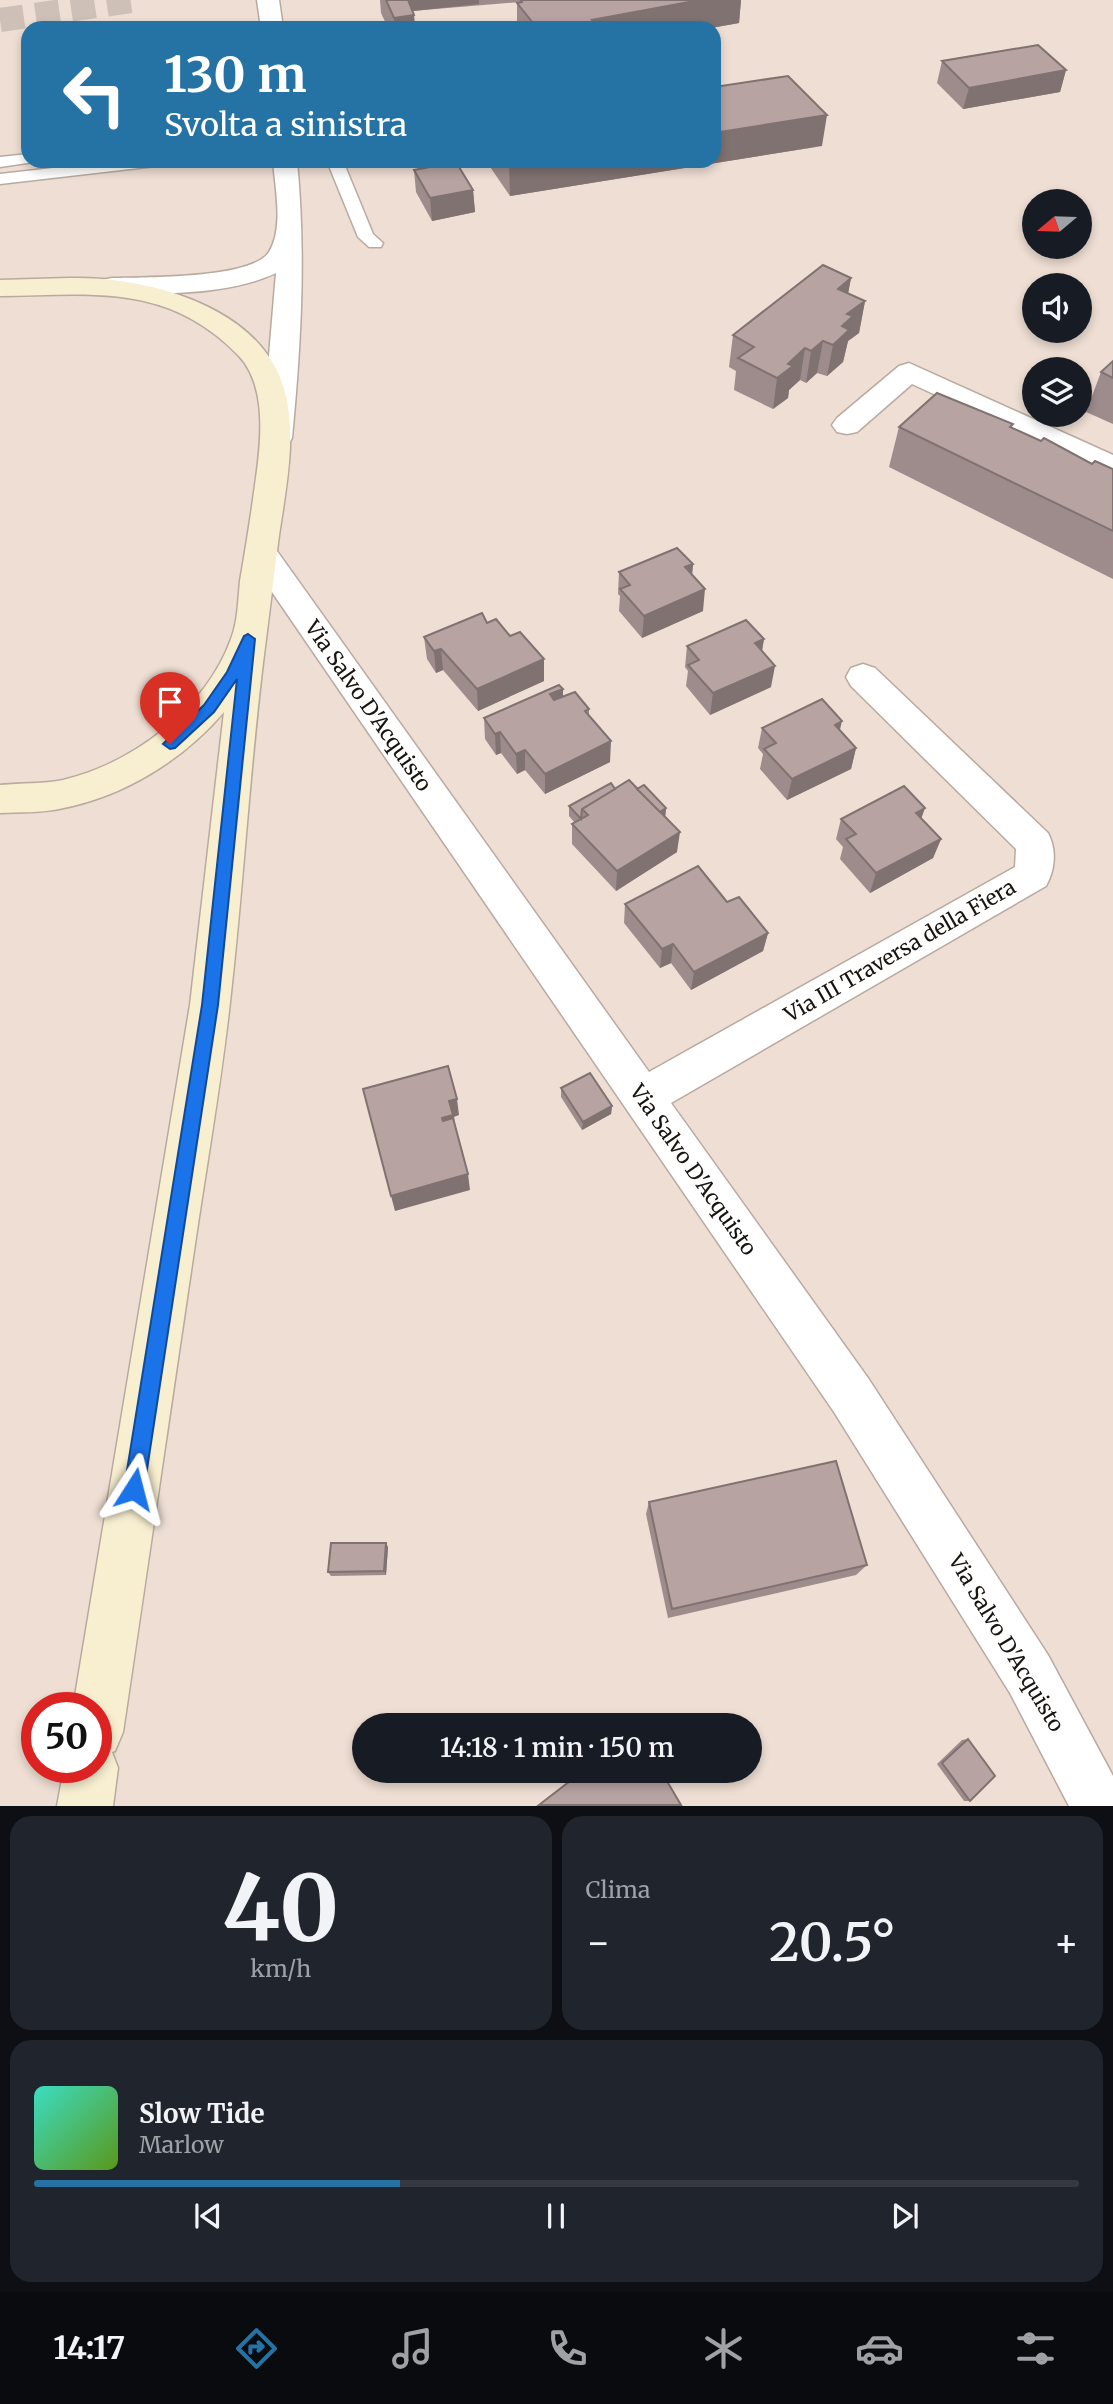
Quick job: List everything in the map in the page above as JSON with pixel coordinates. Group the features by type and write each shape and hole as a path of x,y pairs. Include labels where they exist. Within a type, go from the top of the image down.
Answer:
{"main road":[{"path":"7,289 112,286 156,296 194,312 223,329 250,351 264,373 272,402 276,449 248,639 210,1005 102,1692"},
{"path":"0,799 62,794 120,774 170,744 209,709 233,674 248,639"},
{"path":"85,1805 89,1783"}],"street":[{"path":"268,0 271,21"},
{"path":"276,449 285,362 291,168"},
{"path":"112,286 237,278 268,267 279,259 289,230"},
{"path":"847,425 909,372 1113,467"},
{"name":"Via Salvo D'Acquisto","path":"261,552 851,1395 1029,1674 1100,1805"},
{"name":"Via III Traversa della Fiera","path":"642,1097 893,957 1033,874 1035,845 863,677"}],"lane":[{"path":"0,162 21,160"},
{"path":"0,179 95,168"},
{"path":"338,168 366,237 376,243"}],"building":[{"path":"386,0 408,0 414,15 394,18"},
{"path":"521,0 700,0 593,21 531,21 517,3 522,2"},
{"path":"1038,45 1066,70 969,88 942,61"},
{"path":"788,76 827,115 721,132 721,86"},
{"path":"460,168 473,190 430,198 414,170"},
{"path":"823,265 851,278 838,289 865,301 847,314 853,316 842,326 849,330 833,345 823,341 811,351 805,348 788,364 793,366 777,378 738,358 754,347 733,335"},
{"path":"1113,361 1113,378 1101,372"},
{"path":"937,393 1013,424 1010,427 1041,441 1044,438 1092,464 1095,461 1113,469 1113,531 899,427"},
{"path":"677,548 693,564 685,567 705,589 644,616 620,589 630,585 619,572"},
{"path":"482,613 487,623 496,619 510,636 520,632 544,659 477,689 441,649 434,651 424,637"},
{"path":"746,620 764,639 755,643 775,666 713,693 688,665 699,660 687,646"},
{"path":"559,685 563,689 550,694 554,700 575,692 589,709 585,711 611,741 545,774 525,750 516,754 500,732 495,734 484,718"},
{"path":"822,699 842,721 835,725 856,748 792,779 764,749 776,743 762,728"},
{"path":"629,780 680,832 617,871 572,824 588,815 582,809"},
{"path":"611,783 615,789 582,809 581,819 569,806"},
{"path":"644,785 666,808 660,812 637,789"},
{"path":"904,786 925,808 916,813 941,839 876,873 846,839 856,834 841,819"},
{"path":"698,866 727,902 739,897 768,933 694,972 673,944 662,949 625,904"},
{"path":"448,1066 457,1099 449,1101 453,1115 442,1118 443,1121 453,1118 468,1174 391,1196 363,1089"},
{"path":"590,1073 612,1106 583,1122 561,1088"},
{"path":"836,1461 867,1565 672,1609 649,1502"},
{"path":"331,1543 386,1543 384,1571 328,1572"},
{"path":"968,1739 995,1776 970,1801 942,1763"},
{"path":"567,1783 668,1783 681,1805 539,1805"}],"tunnel":[{"path":"0,20 138,0"}],"route":[{"path":"134,1489 210,1005 248,639 233,674 209,709 170,744"}]}
